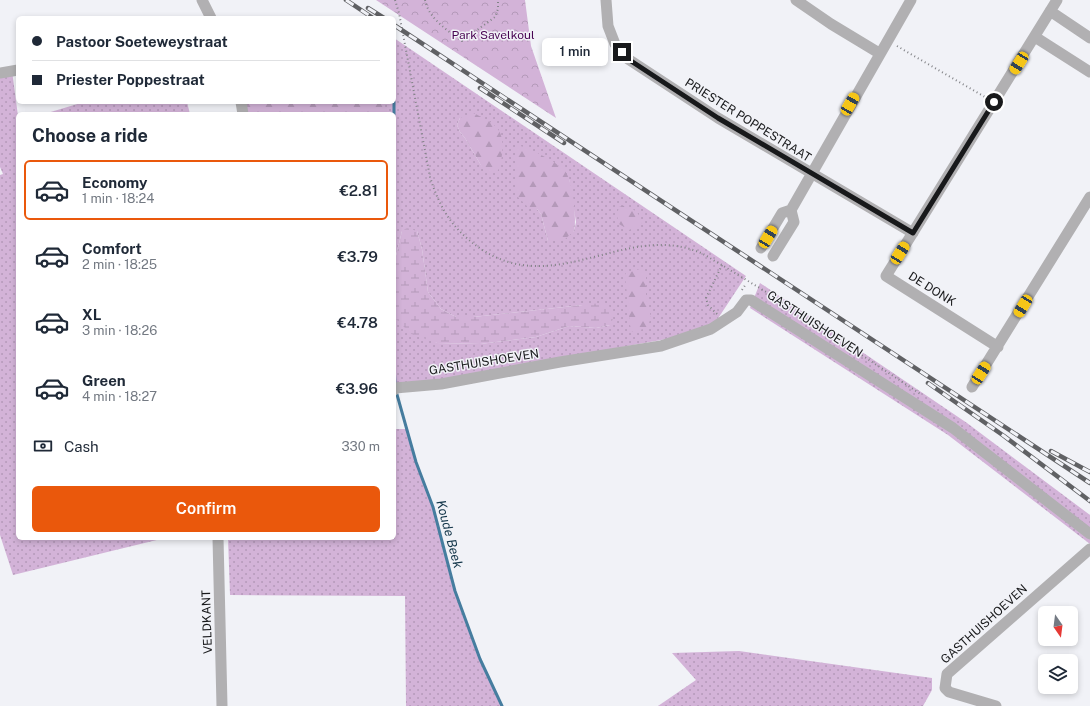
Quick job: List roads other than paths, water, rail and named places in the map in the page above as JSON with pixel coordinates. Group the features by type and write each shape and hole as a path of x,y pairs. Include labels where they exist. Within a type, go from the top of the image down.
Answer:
{"street":[{"path":"202,0 209,16"},
{"name":"PRIESTER POPPESTRAAT","path":"606,0 608,26 615,44 628,59 718,118 910,237"},
{"path":"796,0 879,54"},
{"path":"773,256 794,222 791,210 810,174 911,0"},
{"path":"910,237 1057,0"},
{"path":"1050,11 1090,38"},
{"path":"1035,37 1090,72"},
{"path":"0,72 16,70"},
{"path":"972,387 1090,197"},
{"path":"761,248 782,213 791,210"},
{"name":"DE DONK","path":"910,237 886,276 998,346"},
{"name":"GASTHUISHOEVEN","path":"396,388 441,384 560,362 661,346 711,329 724,319 737,312 746,300 751,300 758,303 953,428 1090,534"},
{"name":"VELDKANT","path":"218,540 222,706"},
{"name":"GASTHUISHOEVEN","path":"996,706 949,692 945,688 947,674 1090,549"}],"waterway":[{"name":"Koude Beek","path":"394,104 394,112"},
{"name":"Koude Beek","path":"396,391 416,462 433,507 455,591 480,659 502,706"}],"railway":[{"path":"346,0 370,16"},
{"path":"368,8 381,16"},
{"path":"396,26 1090,483"},
{"path":"480,88 564,143"},
{"path":"928,383 1004,436 1090,501"},
{"path":"1051,451 1090,472"}],"park label":[{"name":"Park Savelkoul","path":"493,35"}]}
